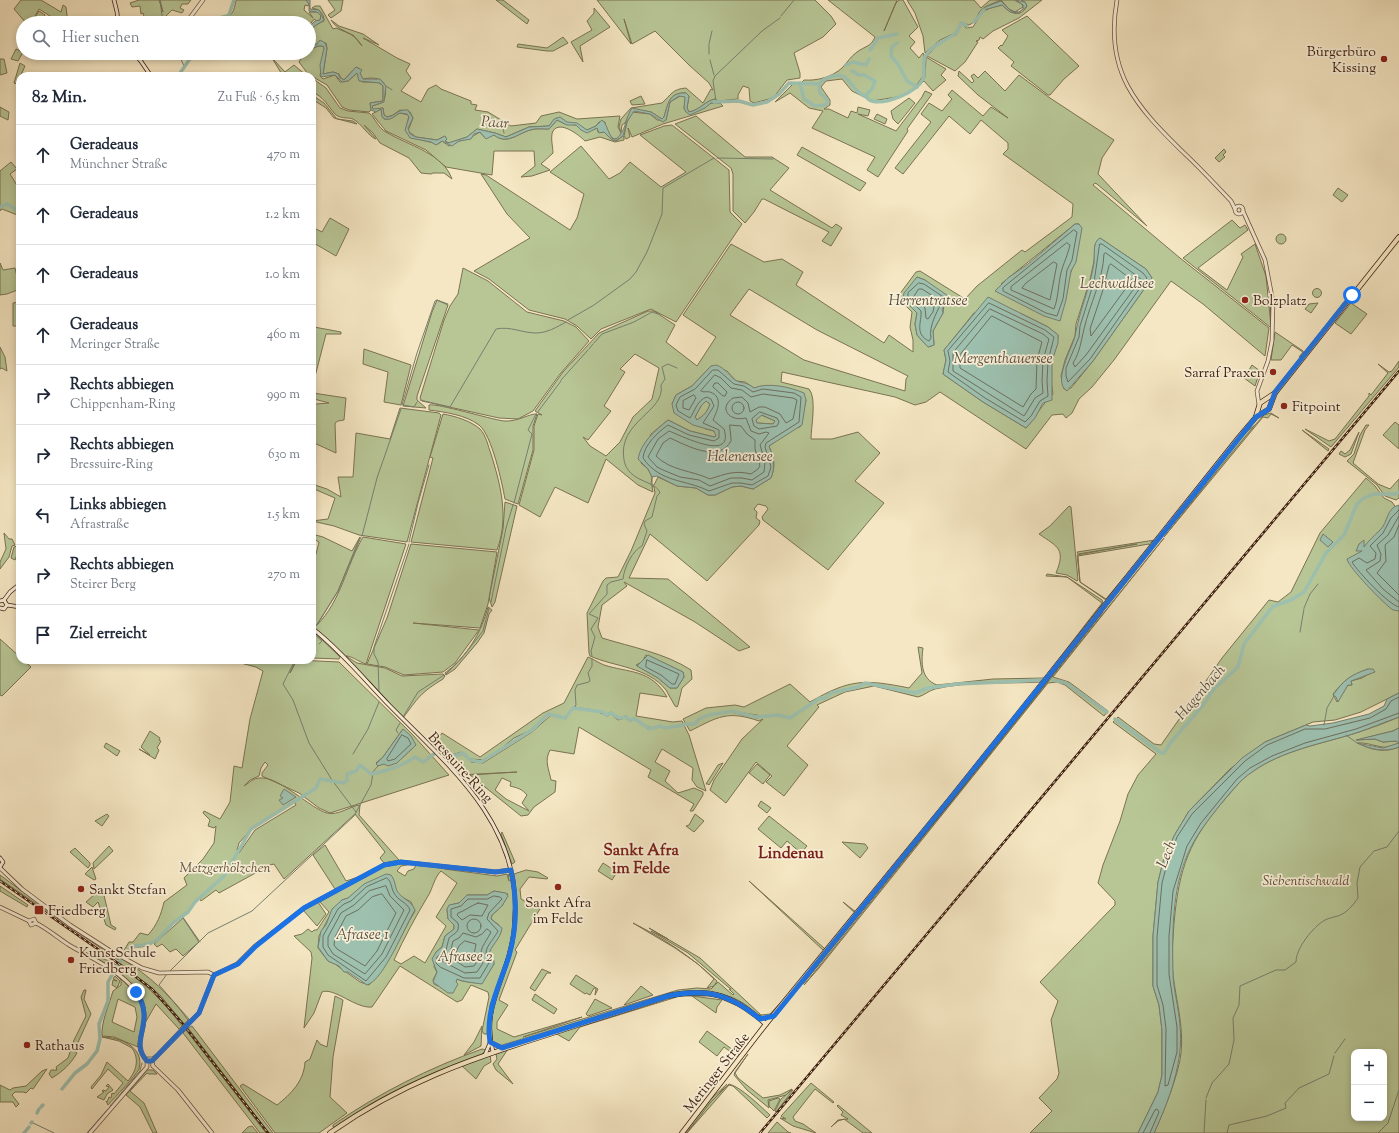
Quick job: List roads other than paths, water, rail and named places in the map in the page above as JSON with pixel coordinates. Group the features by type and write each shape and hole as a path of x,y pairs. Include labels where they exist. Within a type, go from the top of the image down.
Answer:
{"main road":[{"path":"1256,417 1268,410 1275,393 1399,237"},
{"path":"1256,417 1259,406 1275,393"},
{"path":"1264,401 1269,405"},
{"path":"1259,406 1260,410 1264,412"},
{"name":"Meringer Straße","path":"682,1133 766,1024 859,912 1256,417"},
{"path":"330,1133 360,1113 408,1085 502,1048 668,996 690,992 708,993 726,997 743,1006 766,1024"},
{"path":"760,1019 774,1016"}],"street":[{"path":"114,0 117,16"},
{"path":"191,16 203,0"},
{"path":"1117,0 1114,21 1114,42 1121,71 1129,89 1148,116 1231,201 1242,207 1246,221 1265,260 1273,302 1273,323 1271,346 1257,389 1259,406"},
{"path":"140,60 148,72"},
{"path":"1231,201 1235,209 1246,221"},
{"path":"1235,209 1239,206"},
{"path":"1239,214 1243,211"},
{"path":"1257,389 1259,397 1264,401"},
{"path":"0,601 4,600 16,587"},
{"path":"4,600 7,605"},
{"path":"0,609 5,608 7,605 16,606"},
{"name":"Bressuire-Ring","path":"316,632 464,782 488,814 503,844 511,870 515,908 514,931 509,954 492,1005 489,1020 492,1052"},
{"path":"0,858 3,861 1,867 6,873 16,884 38,902 79,932 123,958 147,970 164,973 208,972 214,975"},
{"path":"212,1133 178,1090 152,1066 152,1061 199,1013 214,975 238,964 256,946 304,908 384,865 401,862 496,872 511,870"},
{"path":"0,907 29,921 32,926 36,923 108,968 134,989 141,1000 145,1018 139,1048 141,1054 147,1061 147,1067"},
{"path":"485,1055 490,1042 502,1048"},
{"path":"147,1061 152,1061"},
{"path":"90,1133 147,1067 152,1066"}],"water":[{"path":"306,0 310,0 310,9 319,10 324,20 316,25 316,21 320,20 321,16 317,12 309,11 309,4"},
{"path":"1016,0 1025,2 1027,6 1019,13 1010,12 1002,5 984,10 981,13 985,7 1001,1 1011,11 1019,12 1023,9 1023,5"},
{"path":"320,40 325,43 327,48 323,74 333,72 339,74 339,77 344,80 356,67 362,70 360,73 363,79 380,79 386,86 384,102 372,106 373,109 383,108 384,115 387,117 404,110 408,110 413,118 408,128 410,134 416,137 437,140 445,136 447,139 445,141 448,143 467,137 477,129 506,137 529,127 549,126 554,119 560,117 567,122 577,123 587,130 596,126 602,120 605,123 609,134 613,139 616,139 622,133 632,108 651,112 662,119 670,100 676,94 686,93 689,96 687,108 689,112 715,99 720,103 711,103 705,108 690,115 684,108 685,97 679,96 670,102 666,120 663,122 650,114 634,111 627,122 623,136 615,141 604,132 599,133 597,128 587,133 576,125 567,125 557,120 549,129 532,129 508,139 499,138 494,135 486,139 480,132 474,134 471,139 459,141 452,146 442,141 436,145 431,142 410,138 405,130 409,117 407,114 400,113 389,119 385,119 382,117 381,109 376,112 371,110 370,103 383,101 383,86 380,83 359,81 357,73 348,81 342,82 335,75 321,77 320,65 324,48 323,46 316,47"},
{"path":"1075,224 1079,224 1082,228 1076,262 1071,271 1066,300 1060,321 1044,316 995,291 1008,278 1028,264"},
{"name":"Lechwaldsee","path":"1100,238 1146,269 1152,278 1093,361 1067,391 1063,387 1062,373 1075,336 1090,282 1094,263 1094,249 1097,240"},
{"name":"Herrentratsee","path":"917,277 925,280 951,298 942,309 943,313 933,331 934,345 928,347 917,335 915,324 917,313 903,299 904,293"},
{"name":"Mergenthauersee","path":"988,297 1048,327 1058,335 1058,343 1052,361 1052,400 1043,403 1035,418 1026,428 983,402 943,374 946,360 944,350"},
{"name":"Helenensee","path":"711,366 719,366 737,381 754,388 772,385 804,393 806,400 802,425 769,446 773,458 773,473 771,478 753,489 741,486 732,487 715,495 708,495 696,488 677,486 657,476 652,477 648,469 638,459 645,442 668,420 690,431 714,437 716,436 714,431 693,425 674,413 672,404 676,395 692,386","holes":["706,401 710,404 708,410 697,420 695,417 701,406","762,415 775,421 773,424 757,423 756,420"]},
{"path":"1399,505 1399,611 1393,610 1389,607 1360,578 1347,559 1362,551 1356,551 1359,544 1364,540 1364,547 1383,527 1389,512"},
{"path":"1323,534 1333,542 1328,547 1320,540"},
{"path":"648,655 683,672 684,677 677,688 670,688 658,678 637,666"},
{"path":"1373,669 1375,672 1351,681 1352,685 1348,685 1338,702 1336,697 1333,695 1341,685 1356,673"},
{"path":"1399,693 1399,717 1356,733 1289,753 1264,764 1252,772 1239,783 1228,796 1194,841 1180,876 1174,908 1173,978 1181,1039 1180,1053 1170,1094 1154,1133 1138,1133 1158,1092 1162,1075 1162,1030 1159,1005 1153,986 1153,936 1158,882 1163,862 1174,836 1189,811 1242,758 1265,742 1306,725 1310,726 1333,723 1369,714 1384,706 1387,699"},
{"path":"1399,728 1399,743 1396,741 1383,742 1375,739 1356,740 1393,731"},
{"path":"403,729 411,736 416,745 397,763 388,766 384,764 378,766 376,764 383,757"},
{"path":"1357,743 1383,748 1399,743 1399,747 1388,750 1378,750"},
{"path":"284,789 296,797 283,805 279,800 283,798 280,796"},
{"name":"Afrasee 1","path":"386,874 391,875 397,891 411,904 415,910 387,963 374,981 367,985 348,972 344,972 339,966 328,961 318,947 321,931 326,925 332,909 364,884"},
{"name":"Afrasee 2","path":"494,891 506,893 508,896 502,906 492,915 491,919 502,928 500,936 491,949 489,955 494,961 494,964 482,984 457,979 456,982 458,984 453,993 448,993 433,982 437,972 432,959 436,952 442,947 445,936 454,929 454,925 448,919 447,909 449,905 459,903 467,895 487,895"}],"waterway":[{"path":"160,0 162,16"},
{"name":"Paar","path":"226,16 229,15 234,0"},
{"path":"781,16 794,0"},
{"name":"Paar","path":"974,22 984,10"},
{"path":"716,101 713,81 715,76 762,31 780,18"},
{"name":"Paar","path":"865,96 871,101 878,102 893,99 908,93 920,84 923,79 924,60 929,51 956,33 962,23 967,26"},
{"path":"709,44 712,31"},
{"name":"Paar","path":"870,50 878,38 897,34"},
{"name":"Paar","path":"897,43 892,47 891,56 898,64 907,81 917,87"},
{"path":"709,45 709,54"},
{"name":"Paar","path":"846,65 853,62 866,65 869,59"},
{"path":"181,60 184,66"},
{"name":"Paar","path":"181,72 189,60"},
{"path":"710,60 714,75"},
{"name":"Paar","path":"714,102 739,101 753,105 767,102 779,94 789,83 819,84 827,78 839,75 847,79 860,94 865,96 872,89 875,81 852,71"},
{"name":"Paar","path":"800,83 804,99 815,106 825,105 828,102 820,93 819,84"},
{"path":"386,86 392,90"},
{"path":"503,128 504,133"},
{"path":"568,320 594,305 630,279 636,272 647,252 662,214 663,188 714,158"},
{"path":"717,158 773,159"},
{"name":"Paar","path":"0,207 7,204 16,210"},
{"path":"402,405 417,353 435,301 437,300 448,304"},
{"path":"594,343 602,334 634,322 652,312 658,314"},
{"path":"420,400 450,407 496,329 507,328 531,333 540,333 566,322"},
{"path":"589,349 593,344"},
{"path":"561,380 588,350"},
{"path":"592,656 591,651 595,637 591,629 598,618 589,614 607,594 607,585 611,582 623,579 629,560 638,548 642,546 647,531 644,524 645,521 652,517 657,496 660,493 653,486 631,473 624,460 624,447 634,426 656,403 661,394 661,385 665,379 662,367 668,364 677,368"},
{"path":"537,413 561,381"},
{"path":"403,405 414,407 417,402"},
{"path":"362,536 377,478 401,409"},
{"path":"514,503 532,434 528,430 536,414"},
{"path":"409,542 429,465"},
{"path":"652,477 652,484"},
{"name":"Hagenbach","path":"1115,719 1161,753 1164,753 1171,742 1204,704 1213,690 1238,667 1244,644 1270,610 1274,606 1291,600 1304,592 1326,553 1344,535 1357,504 1364,498 1374,494 1396,494 1399,492"},
{"path":"491,602 506,528 513,505"},
{"path":"316,626 338,591 361,537"},
{"path":"379,690 378,662 374,654 374,647 409,544"},
{"path":"1304,608 1310,594 1318,584"},
{"path":"446,674 460,660 483,631 489,608"},
{"path":"1300,632 1304,609"},
{"path":"316,636 322,641 319,644"},
{"path":"573,708 576,705 575,690 577,685 589,682 590,680 588,673 592,666 592,659"},
{"path":"293,664 283,684 293,700 309,743 332,780"},
{"path":"403,717 418,692 444,675"},
{"name":"Hagenbach","path":"686,724 695,724 699,719 709,715 732,711 756,717 778,715 790,718 820,698 824,699 831,693 858,687 865,683 915,693 928,688 957,684 1042,680"},
{"name":"Hagenbach","path":"1053,680 1066,683 1107,712"},
{"path":"1324,725 1327,708 1334,696"},
{"path":"353,754 368,729 379,702"},
{"path":"124,955 131,947 149,944 157,940 173,923 188,912 195,902 224,876 251,829 316,788 320,779 344,783 347,780 347,774 356,771 360,765 371,774 394,768 415,757 423,762 437,752 441,751 445,751 451,757 463,753 470,760 481,762 532,730 548,714 565,718 573,708 603,712 606,715 611,713 619,718 627,717 629,720 635,719 650,729 660,726 665,728 684,725"},
{"path":"398,733 396,730 400,723"},
{"path":"1346,735 1357,743"},
{"path":"371,774 378,766"},
{"path":"169,972 208,933 252,911 354,816 371,785 373,773"},
{"path":"332,780 356,812"},
{"path":"1206,1098 1212,1083 1229,1064 1234,1040 1233,1018 1239,1005 1240,986 1276,970 1285,970 1296,962 1302,944 1315,928 1325,920 1344,913 1358,898 1357,883 1360,867 1374,851 1387,847 1399,831"},
{"path":"182,916 200,942"},
{"path":"62,1089 75,1073 87,1064 97,1051 100,1039 99,1024 108,1001 108,982 121,959"},
{"path":"147,1057 152,1057 156,1054 189,1019 159,985 167,974"},
{"path":"1335,1053 1345,1039"},
{"path":"1227,1133 1229,1125 1267,1116 1286,1108 1285,1103 1299,1088 1329,1074 1334,1056"},
{"path":"110,1106 140,1071 142,1063"},
{"path":"1378,1133 1388,1123 1399,1090"},
{"path":"1204,1133 1206,1100"},
{"path":"37,1113 39,1109"},
{"path":"87,1133 108,1109"},
{"path":"31,1122 54,1133"},
{"path":"24,1133 29,1127"}],"railway":[{"path":"760,1133 1399,371"},
{"path":"0,881 115,961 152,989 183,1024 268,1133"}],"place":[{"name":"Bürgerbüro Kissing","path":"1384,59"},
{"name":"Bolzplatz","path":"1245,300"},
{"name":"Sarraf Praxen","path":"1273,372"},
{"name":"Fitpoint","path":"1284,406"},
{"name":"Sankt Afra im Felde","path":"558,887"},
{"name":"Sankt Stefan","path":"81,889"},
{"name":"Friedberg","path":"39,910"},
{"name":"KunstSchule Friedberg","path":"71,960"},
{"name":"Rathaus","path":"27,1045"}],"district":[{"name":"Lindenau","path":"791,852"},
{"name":"Sankt Afra im Felde","path":"641,858"}],"water label":[{"name":"Lech","path":"1166,854"}],"park label":[{"name":"Metzgerhölzchen","path":"225,867"},
{"name":"Siebentischwald","path":"1306,880"}]}
